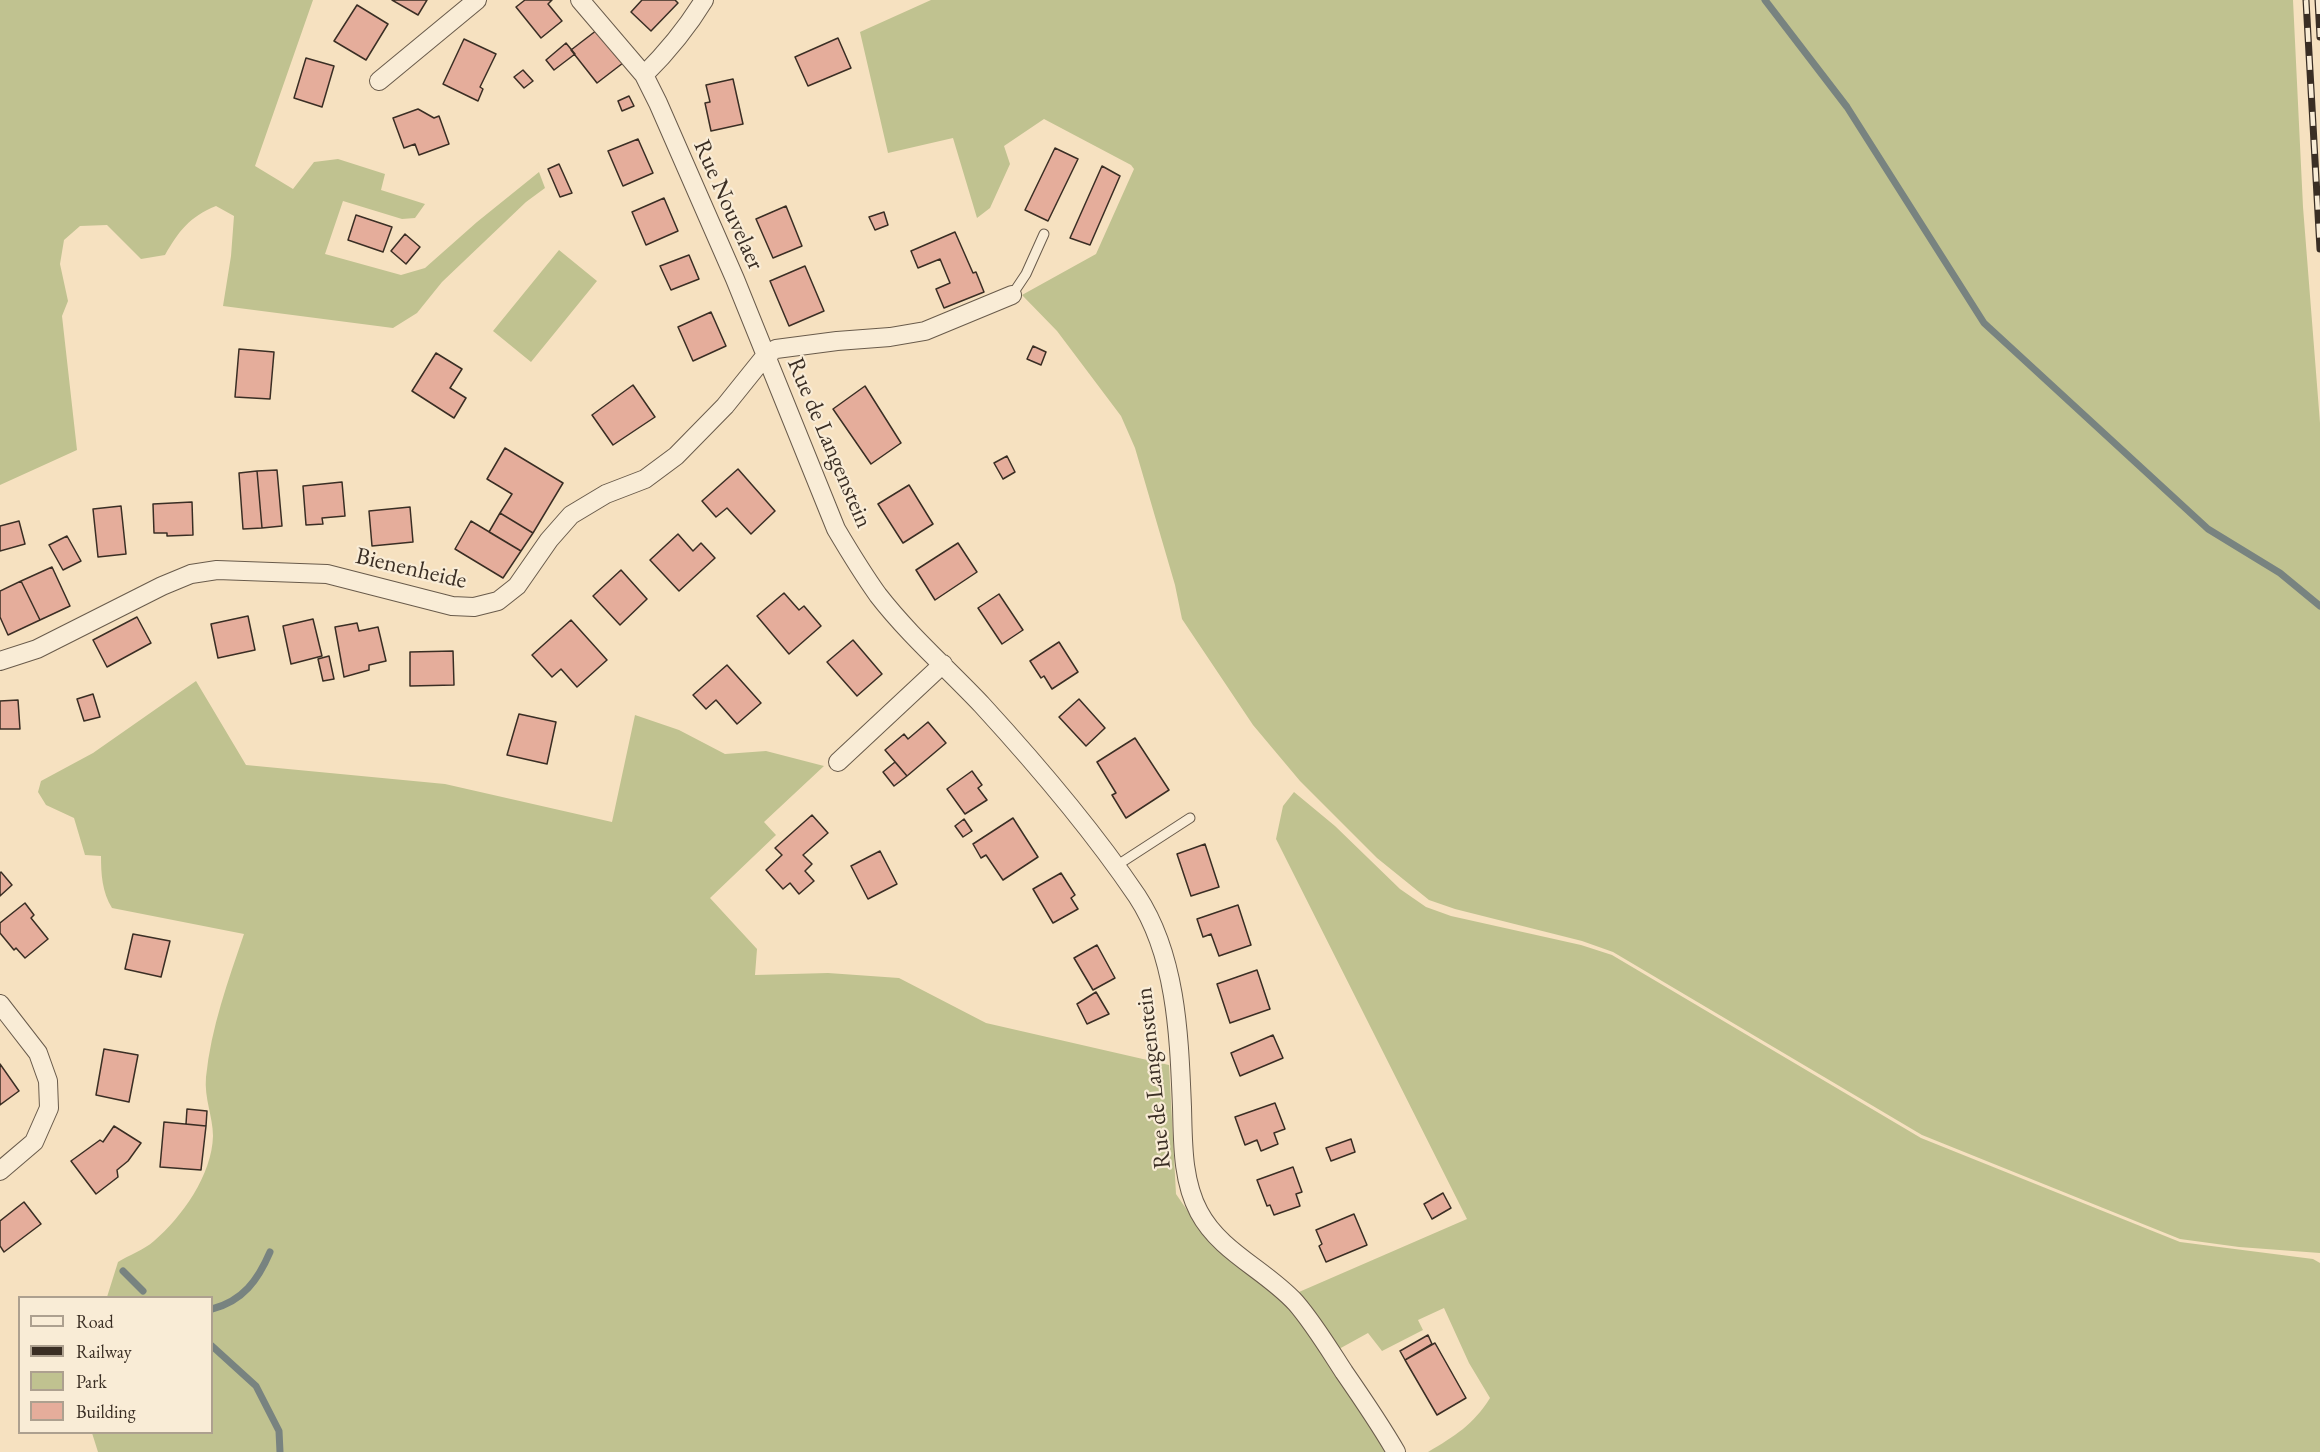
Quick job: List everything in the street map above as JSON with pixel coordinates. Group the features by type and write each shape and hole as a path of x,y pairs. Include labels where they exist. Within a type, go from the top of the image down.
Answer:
{"street":[{"path":"379,81 477,0"},
{"name":"Rue Nouvelaer","path":"580,0 644,75 735,279 766,355"},
{"path":"644,75 665,55 690,23 704,0"},
{"name":"Rue de Langenstein","path":"1012,295 925,331 890,337 795,345 776,348 766,355 836,529 854,560 892,611 1024,750 1139,899 1155,933 1169,981 1180,1063 1185,1162 1189,1186 1198,1210 1210,1230 1233,1252 1295,1302 1318,1331 1395,1452"},
{"name":"Bienenheide","path":"0,661 37,649 191,574 217,570 327,574 452,606 474,607 498,601 517,586 549,540 571,515 606,494 645,479 676,456 725,406 766,355"},
{"path":"838,762 943,664"},
{"path":"0,1004 38,1053 48,1081 48,1108 34,1142 0,1171"}],"lane":[{"path":"1012,295 1026,274 1044,234"},
{"path":"1116,867 1190,818"}],"green space":[{"path":"0,0 313,0 255,166 293,189 314,162 338,159 385,174 381,190 425,204 415,218 402,219 343,201 325,254 401,275 425,268 539,172 545,188 526,202 442,282 417,313 393,328 223,306 231,256 234,216 216,206 192,220 175,239 165,255 141,259 107,225 80,226 64,240 60,264 68,301 62,316 77,450 0,485"},
{"path":"931,0 2293,0 2303,207 2320,423 2320,1253 2239,1247 2180,1239 1922,1135 1613,952 1582,941 1455,909 1429,900 1377,858 1300,781 1253,725 1182,619 1175,585 1135,448 1121,416 1057,331 1022,295 1096,254 1134,169 1131,165 1044,119 1004,146 1010,164 990,208 977,218 953,138 888,153 860,32"},
{"path":"559,250 597,281 531,362 493,331"},
{"path":"196,681 246,765 445,784 612,822 635,715 679,730 725,754 766,751 824,766 764,822 776,835 710,898 757,949 755,975 828,973 899,978 986,1023 1169,1065 1176,1194 1200,1229 1297,1315 1390,1452 98,1452 92,1434 213,1434 213,1296 107,1296 118,1262 146,1247 165,1231 194,1194 207,1165 213,1136 206,1085 208,1059 221,1005 244,934 112,908 104,889 101,856 85,855 74,818 46,805 38,792 41,781 93,753"},
{"path":"1294,792 1335,826 1400,889 1426,907 1451,916 1581,945 1612,955 1921,1138 2180,1242 2313,1259 2320,1263 2320,1452 1428,1452 1463,1429 1477,1416 1490,1398 1469,1363 1444,1308 1418,1320 1423,1330 1382,1351 1368,1333 1339,1349 1299,1292 1467,1219 1276,839 1283,806"}],"building":[{"path":"392,0 427,0 418,15"},
{"path":"525,0 552,0 548,4 562,21 541,38 516,7"},
{"path":"642,0 675,0 678,3 651,31 631,12"},
{"path":"357,5 388,24 366,60 334,41"},
{"path":"597,30 623,63 597,83 571,50"},
{"path":"838,38 851,68 808,86 795,57"},
{"path":"464,39 496,54 480,87 483,89 478,101 443,84"},
{"path":"566,43 575,54 554,70 546,60"},
{"path":"306,58 334,66 322,107 294,98"},
{"path":"523,70 533,81 524,88 514,77"},
{"path":"733,79 743,124 711,131 705,103 710,102 706,85"},
{"path":"629,96 634,106 622,111 618,101"},
{"path":"418,109 434,118 439,116 449,144 419,155 415,144 404,148 393,118"},
{"path":"638,139 653,173 623,186 608,151"},
{"path":"1055,148 1078,159 1048,221 1025,210"},
{"path":"559,164 572,193 560,197 548,169"},
{"path":"1102,166 1120,176 1090,245 1070,238"},
{"path":"664,198 678,231 646,245 632,212"},
{"path":"786,206 802,246 773,258 756,219"},
{"path":"884,212 888,225 875,230 869,217"},
{"path":"356,215 392,227 383,252 348,240"},
{"path":"955,232 984,292 944,308 936,289 950,283 940,259 918,268 911,251"},
{"path":"405,234 420,247 406,264 391,251"},
{"path":"689,255 699,279 671,290 660,266"},
{"path":"805,266 824,311 789,326 770,281"},
{"path":"711,312 726,346 693,361 678,327"},
{"path":"1033,346 1046,352 1041,365 1027,359"},
{"path":"239,349 274,352 270,399 235,397"},
{"path":"436,353 462,369 450,388 466,398 454,418 412,391"},
{"path":"633,385 655,417 613,445 592,415"},
{"path":"865,386 901,443 871,464 833,409"},
{"path":"505,448 563,483 533,533 500,513 512,494 487,479"},
{"path":"1007,456 1015,472 1003,479 994,463"},
{"path":"738,469 775,511 751,534 727,508 716,517 702,501"},
{"path":"277,470 282,526 262,528 257,471"},
{"path":"257,471 262,528 243,529 239,473"},
{"path":"342,482 345,516 322,518 323,524 306,525 303,486"},
{"path":"909,485 933,524 903,543 878,504"},
{"path":"192,502 193,535 167,536 167,533 154,533 153,504"},
{"path":"121,506 126,554 98,557 93,509"},
{"path":"410,507 413,542 372,546 369,511"},
{"path":"500,513 533,533 521,551 489,532"},
{"path":"19,521 25,544 0,551 0,526"},
{"path":"471,521 521,551 503,578 455,549"},
{"path":"678,534 693,551 701,543 715,558 679,591 650,560"},
{"path":"67,536 81,561 63,570 49,545"},
{"path":"958,543 977,572 935,600 916,570"},
{"path":"52,567 70,606 40,620 21,581"},
{"path":"621,570 647,599 620,625 593,596"},
{"path":"21,581 40,620 8,635 0,617 0,591"},
{"path":"784,593 799,610 804,606 821,626 789,654 757,616"},
{"path":"999,594 1023,630 1002,644 978,608"},
{"path":"248,616 255,650 218,658 211,624"},
{"path":"137,617 151,643 107,667 93,640"},
{"path":"313,619 322,656 291,664 283,626"},
{"path":"571,620 607,660 577,687 561,669 552,677 532,655"},
{"path":"357,623 359,631 378,627 386,661 369,665 369,670 344,677 335,627"},
{"path":"853,640 882,674 857,696 827,662"},
{"path":"1059,642 1078,672 1052,689 1044,676 1041,678 1030,661"},
{"path":"453,651 454,685 410,686 410,652"},
{"path":"329,656 334,679 323,681 318,659"},
{"path":"727,665 761,703 737,724 716,700 706,709 693,695"},
{"path":"93,694 100,717 84,721 77,699"},
{"path":"1079,699 1105,728 1086,746 1059,717"},
{"path":"18,700 20,729 0,729 0,701"},
{"path":"519,714 556,722 547,764 507,755"},
{"path":"928,722 946,743 907,776 885,750 904,734 908,739"},
{"path":"1135,738 1169,790 1126,818 1112,795 1116,793 1097,762"},
{"path":"895,762 907,776 894,786 883,772"},
{"path":"972,771 982,785 978,788 987,800 965,814 947,789"},
{"path":"812,815 828,833 803,855 812,864 805,871 814,881 799,894 790,883 783,889 766,870 782,855 775,848"},
{"path":"1013,818 1038,857 1003,880 986,855 981,858 973,844"},
{"path":"964,819 972,831 963,837 955,826"},
{"path":"1205,844 1219,887 1191,896 1177,854"},
{"path":"880,851 897,884 868,899 851,866"},
{"path":"0,873 12,885 0,896"},
{"path":"1061,873 1075,895 1071,898 1078,909 1053,923 1033,889"},
{"path":"25,903 34,915 31,918 48,939 25,958 16,948 14,950 0,933 0,923"},
{"path":"1238,905 1251,945 1219,956 1211,934 1203,937 1197,919"},
{"path":"133,934 170,941 161,977 125,969"},
{"path":"1097,945 1115,978 1093,990 1074,958"},
{"path":"1257,970 1270,1009 1230,1023 1217,984"},
{"path":"1096,992 1109,1014 1087,1024 1077,1004"},
{"path":"1273,1035 1283,1058 1240,1076 1231,1053"},
{"path":"104,1049 138,1055 129,1102 96,1095"},
{"path":"0,1064 19,1091 0,1105"},
{"path":"1275,1103 1285,1129 1274,1133 1278,1144 1261,1151 1257,1140 1245,1145 1235,1117"},
{"path":"187,1109 207,1111 206,1126 186,1124"},
{"path":"164,1122 206,1126 201,1170 160,1167"},
{"path":"114,1126 141,1143 128,1161 117,1170 118,1177 96,1194 71,1161 100,1140 103,1142"},
{"path":"1351,1139 1355,1152 1331,1161 1326,1148"},
{"path":"1293,1167 1302,1192 1296,1194 1300,1206 1274,1215 1270,1205 1267,1206 1257,1180"},
{"path":"1443,1193 1451,1208 1432,1219 1424,1204"},
{"path":"24,1202 41,1224 4,1252 0,1246 0,1221"},
{"path":"1354,1214 1367,1245 1326,1262 1319,1246 1322,1244 1316,1230"},
{"path":"1428,1335 1432,1344 1405,1360 1400,1351"},
{"path":"1435,1343 1466,1398 1437,1415 1405,1360"}],"waterway":[{"path":"1765,0 1847,107 1984,323 2208,529 2280,573 2320,606"},
{"path":"213,1309 241,1295 255,1280 270,1252"},
{"path":"123,1271 143,1291"},
{"path":"213,1347 256,1386 279,1431 280,1452"}],"railway":[{"path":"2306,0 2320,249"},
{"path":"2318,0 2320,37"}]}
